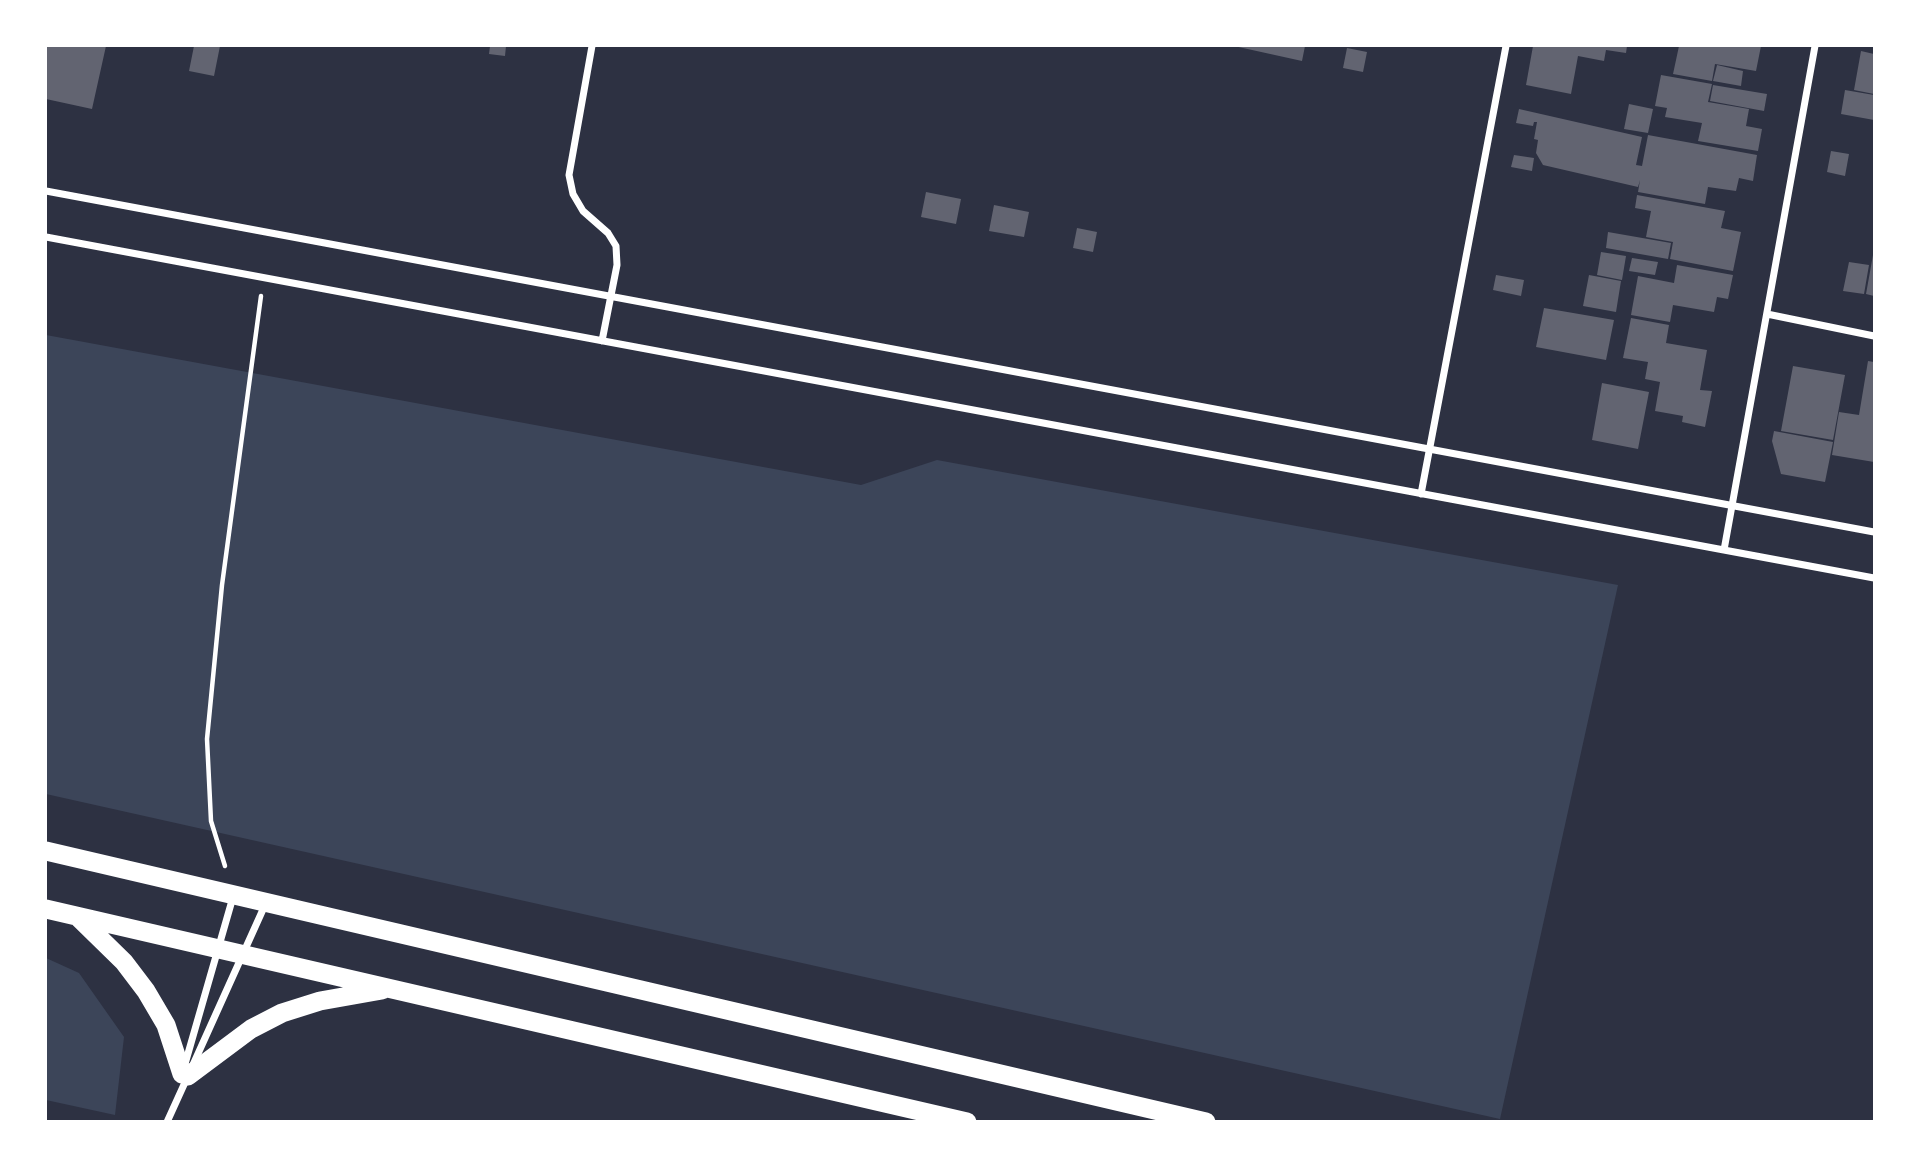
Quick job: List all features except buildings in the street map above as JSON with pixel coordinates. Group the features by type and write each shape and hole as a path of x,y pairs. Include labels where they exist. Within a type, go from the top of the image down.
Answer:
{"highway":[{"path":"46,851 1206,1122"},
{"path":"46,909 967,1122"},
{"path":"77,916 124,962 146,991 166,1025 185,1075 251,1029 282,1013 320,1001 391,989"}],"street":[{"path":"592,46 569,175 573,194 583,211 608,233 616,246 617,265 602,341"},
{"path":"1421,494 1506,46"},
{"path":"1724,550 1815,46"},
{"path":"46,191 1874,532"},
{"path":"46,237 1874,578"},
{"path":"1767,314 1874,336"},
{"path":"185,1075 234,895"},
{"path":"167,1122 185,1075 266,903"}],"path":[{"path":"234,895 211,821 207,739 222,585 264,278"}],"shaded area":[{"path":"46,335 861,485 937,460 1618,585 1500,1119 46,794"},
{"path":"46,958 79,973 124,1037 115,1115 46,1100"}]}
